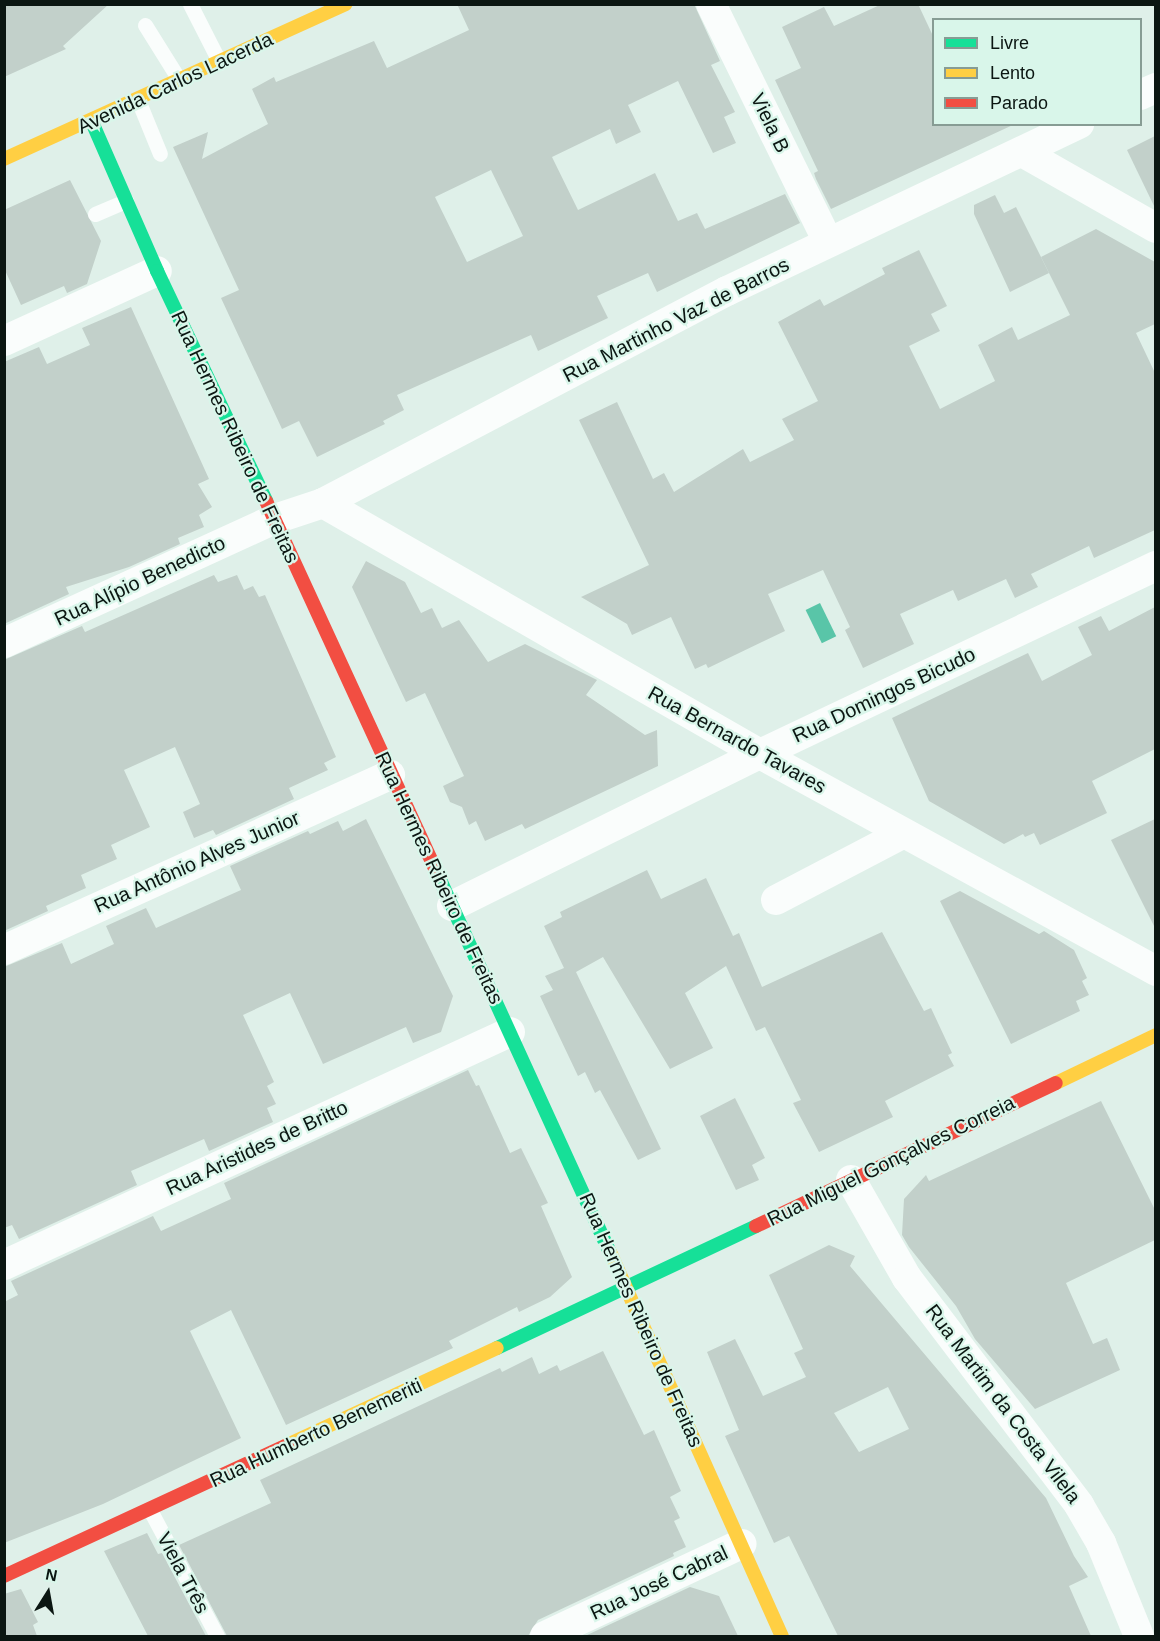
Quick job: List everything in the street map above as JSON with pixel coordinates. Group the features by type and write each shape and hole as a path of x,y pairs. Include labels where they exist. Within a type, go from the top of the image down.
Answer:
{"street":[{"name":"Avenida Carlos Lacerda","path":"4,159 92,122 346,4"},
{"name":"Viela B","path":"711,4 828,242"},
{"name":"Rua Hermes Ribeiro de Freitas","path":"92,122 157,271 275,519 390,775 627,1288 782,1636"},
{"name":"Rua Martinho Vaz de Barros","path":"275,519 322,503 828,242 1075,126"},
{"path":"1022,152 1155,228"},
{"path":"4,341 157,271"},
{"name":"Rua Bernardo Tavares","path":"322,503 760,753 1155,971"},
{"name":"Rua Alípio Benedicto","path":"4,643 275,519"},
{"name":"Rua Domingos Bicudo","path":"452,906 760,753 1155,566"},
{"name":"Rua Antônio Alves Junior","path":"4,950 390,775"},
{"path":"776,900 904,833"},
{"name":"Rua Aristides de Britto","path":"4,1265 510,1032"},
{"name":"Rua Miguel Gonçalves Correia","path":"627,1288 1155,1035"},
{"name":"Rua Martim da Costa Vilela","path":"851,1180 907,1278 1079,1505 1101,1543 1138,1636"},
{"name":"Rua Humberto Benemeriti","path":"4,1576 627,1288"},
{"name":"Rua José Cabral","path":"545,1636 741,1544"}],"lane":[{"path":"190,4 220,63"},
{"path":"145,25 180,81"},
{"path":"138,100 160,154"},
{"path":"95,214 126,201"},
{"name":"Viela Três","path":"150,1510 217,1636"}],"shaded area":[{"path":"820,603 836,636 822,643 806,610"}],"building":[{"path":"4,4 109,4 63,46 66,49 4,77"},
{"path":"457,4 694,4 720,61 711,65 735,112 724,117 736,143 713,153 678,81 628,105 641,132 616,144 610,129 552,157 578,210 655,173 678,221 697,213 705,229 785,194 800,223 657,292 648,273 597,296 608,318 538,351 531,335 397,395 404,410 383,421 385,424 317,457 299,421 282,429 221,298 239,290 173,147 208,132 202,159 268,124 252,89 274,77 276,82 374,41 387,68 469,30","holes":["491,170 523,236 467,262 435,197"]},
{"path":"882,4 918,4 932,34 932,126 1011,126 831,209 816,179 814,173 818,171 775,80 801,68 782,27 824,7 834,26"},
{"path":"1155,136 1155,208 1127,150"},
{"path":"70,180 101,241 87,284 67,293 64,286 21,305 4,268 4,210"},
{"path":"995,195 1004,213 1016,207 1049,273 1010,292 974,214 974,205"},
{"path":"1096,229 1155,262 1155,324 1136,333 1155,373 1155,530 1094,558 1089,546 1031,574 1038,587 1015,598 1006,579 958,601 953,590 900,614 914,644 863,668 845,630 850,627 823,570 768,594 785,631 708,668 706,664 695,669 671,617 632,635 627,624 581,597 649,565 579,420 617,402 653,479 664,473 674,492 743,449 750,462 794,440 782,419 818,401 778,322 820,299 824,306 885,274 882,268 919,250 947,306 931,314 940,331 909,346 940,409 995,381 978,345 1012,327 1018,340 1070,315 1041,257"},
{"path":"131,307 209,479 198,484 212,507 199,515 204,527 178,538 180,544 129,567 66,587 69,594 4,624 4,362 39,347 47,364 90,345 82,328"},
{"path":"366,561 405,582 421,613 432,608 442,628 459,620 488,662 525,644 597,680 586,695 645,735 657,730 658,766 525,829 522,824 485,841 476,821 469,825 462,807 450,802 443,786 464,776 425,693 406,702 352,587"},
{"path":"214,575 218,582 237,575 244,590 253,586 259,597 265,595 336,757 324,763 328,770 289,788 294,799 216,835 213,830 194,838 183,812 200,804 175,747 124,770 150,827 111,845 117,859 81,875 86,888 46,906 48,911 4,931 4,660 82,626 85,632"},
{"path":"1155,607 1155,749 1092,781 1107,813 1040,845 1034,833 1025,837 1023,834 1004,844 929,801 892,718 1028,653 1042,681 1092,655 1078,627 1101,616 1109,631"},
{"path":"366,819 453,996 441,1032 413,1043 406,1027 323,1064 290,993 243,1015 274,1082 267,1086 276,1104 267,1108 273,1122 209,1151 204,1139 131,1171 137,1185 19,1239 12,1225 4,1228 4,967 62,943 71,964 114,944 106,926 146,908 156,928 241,890 230,866 308,831 310,834 338,821 343,831"},
{"path":"1155,819 1155,928 1111,840"},
{"path":"647,870 661,899 706,878 733,936 739,933 762,987 882,932 924,1011 931,1008 952,1053 948,1055 954,1066 885,1101 893,1117 819,1152 793,1103 801,1100 765,1027 756,1031 726,966 685,993 713,1048 670,1069 603,957 576,972 661,1149 638,1160 600,1090 595,1093 585,1072 578,1076 540,996 553,990 545,976 564,968 544,926 562,917 560,912"},
{"path":"960,891 1039,934 1044,931 1074,950 1087,978 1082,981 1089,995 1076,1001 1080,1011 1011,1044 940,901"},
{"path":"468,1070 476,1086 479,1085 510,1153 521,1148 548,1203 541,1206 572,1277 550,1297 519,1312 517,1307 449,1341 453,1348 286,1425 231,1310 190,1331 241,1438 103,1504 4,1543 4,1302 18,1295 11,1281 153,1216 161,1231 231,1199 224,1183"},
{"path":"735,1098 765,1158 752,1165 759,1180 736,1190 700,1116"},
{"path":"1101,1101 1155,1210 1155,1240 1066,1283 1093,1344 1107,1338 1120,1370 1035,1409 975,1339 956,1306 909,1247 902,1235 904,1199 926,1175 929,1181"},
{"path":"829,1245 855,1256 850,1266 1046,1498 1074,1556 1088,1577 1069,1586 1091,1636 838,1636 789,1536 774,1543 725,1436 739,1430 707,1352 735,1339 763,1396 806,1377 794,1353 803,1349 769,1275","holes":["888,1387 909,1429 859,1452 834,1413"]},
{"path":"603,1351 644,1435 654,1430 681,1491 670,1497 680,1518 674,1521 686,1547 673,1553 674,1556 538,1620 528,1636 227,1636 179,1545 271,1503 260,1480 500,1368 502,1372 532,1357 539,1374 557,1365 560,1371"},
{"path":"147,1533 158,1554 162,1553 206,1636 148,1636 104,1551"},
{"path":"690,1587 719,1596 738,1636 585,1636"},
{"path":"21,1589 38,1622 33,1625 37,1636 4,1636 4,1594"}],"traffic: fast":[{"path":"92,122 157,271 266,501"},
{"path":"436,871 610,1252"},
{"path":"497,1348 756,1226"}],"traffic: slow":[{"path":"4,159 346,4"},
{"path":"1056,1083 1156,1035"},
{"path":"610,1252 782,1636"},
{"path":"287,1445 497,1348"}],"traffic: jam":[{"path":"266,501 436,871"},
{"path":"756,1226 1056,1083"},
{"path":"4,1576 287,1445"}]}
